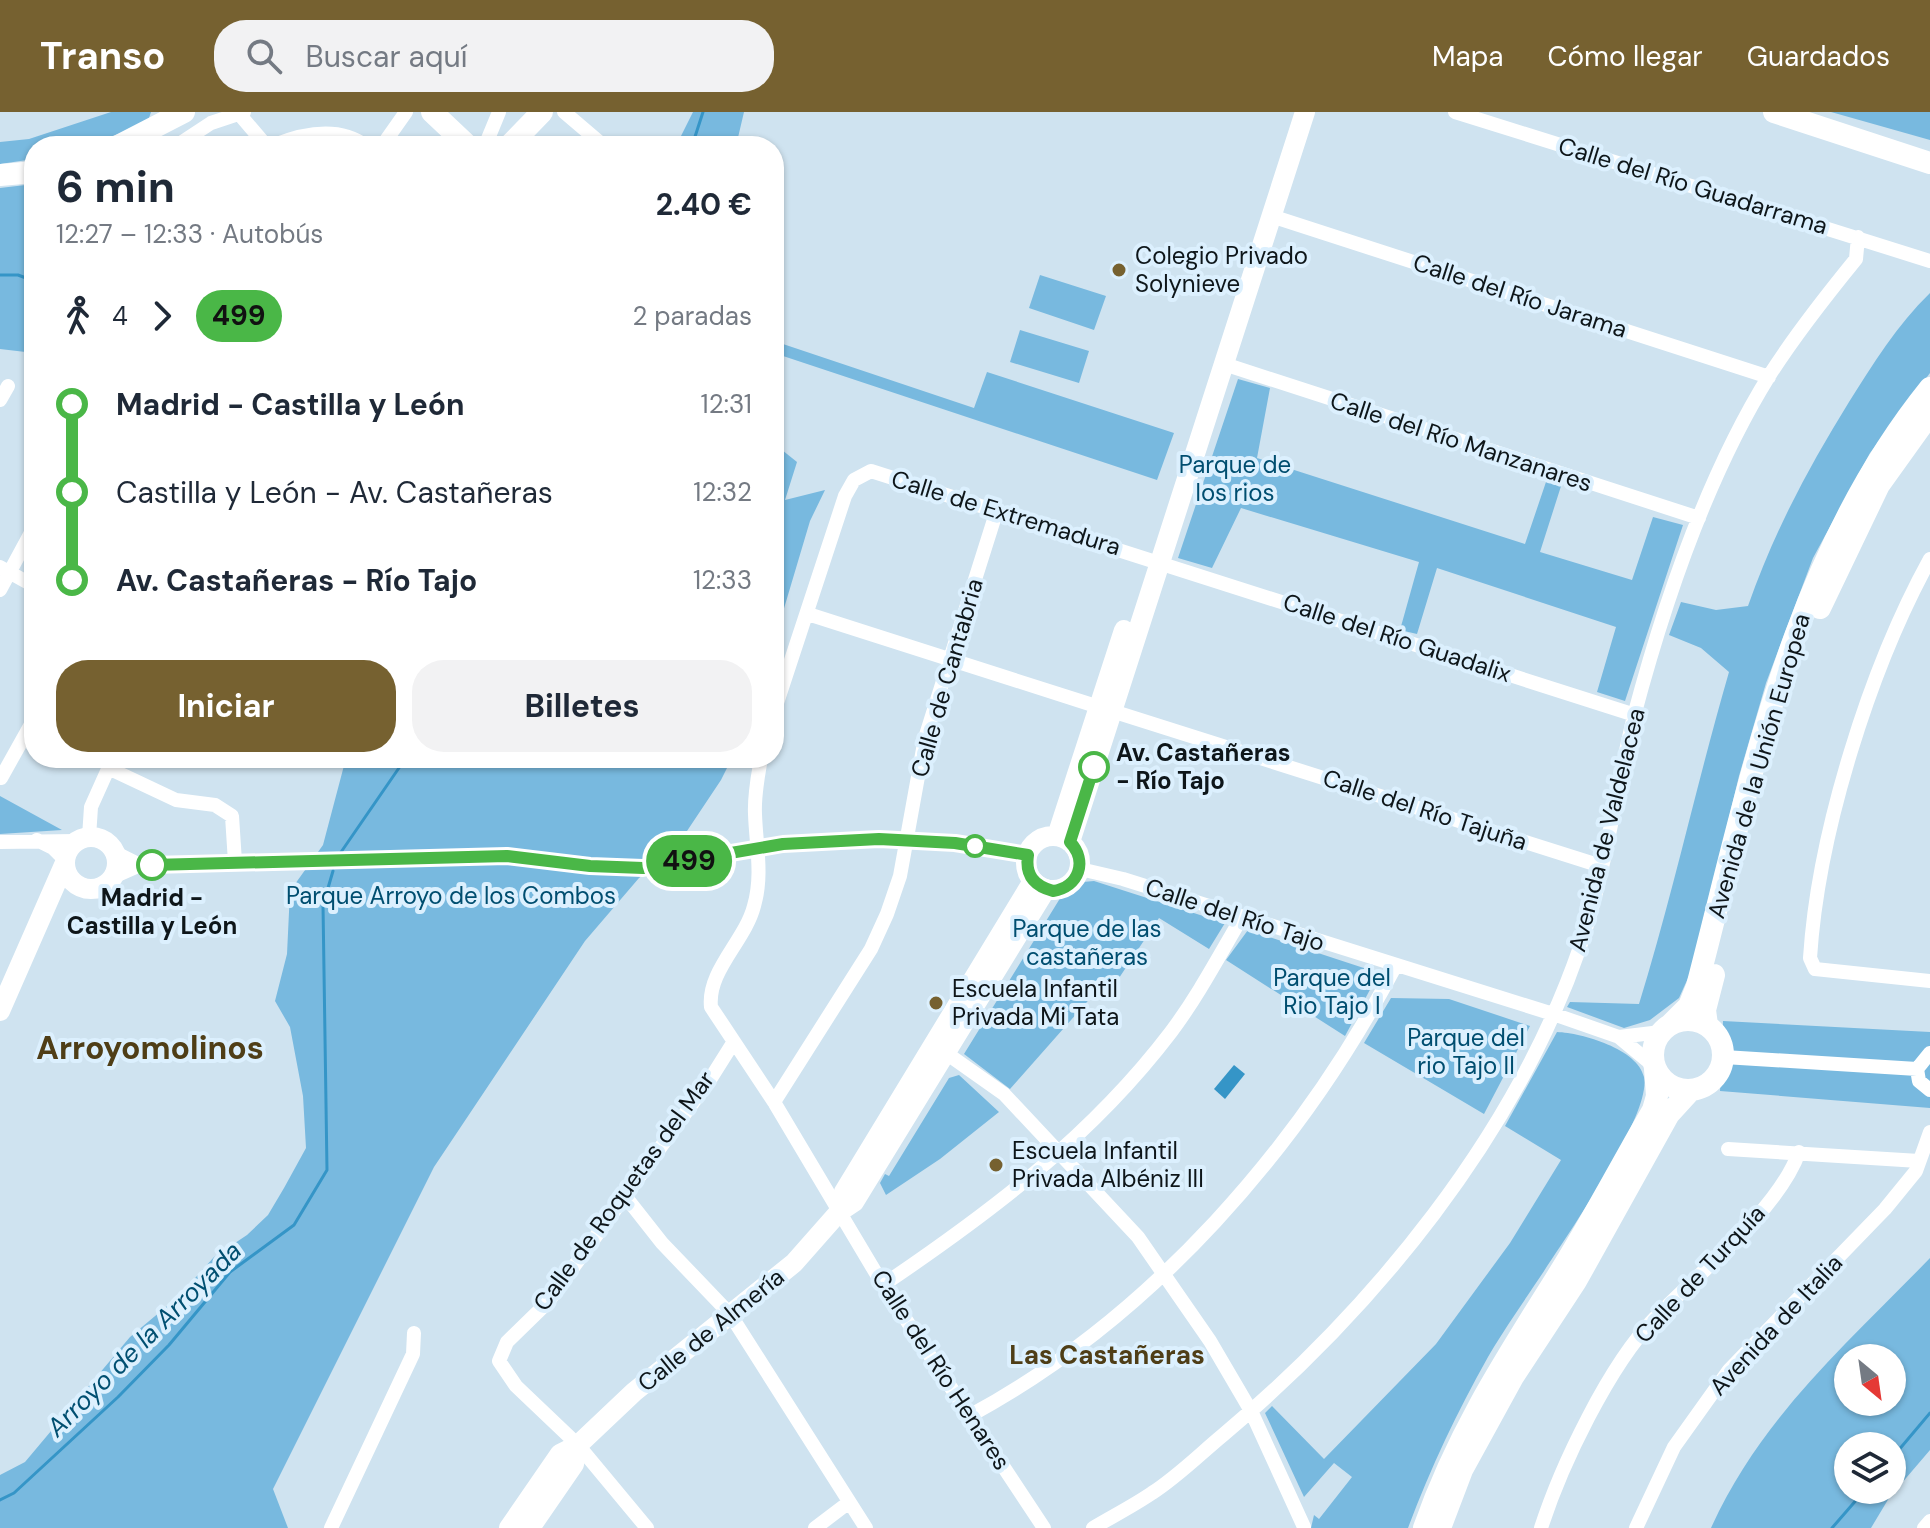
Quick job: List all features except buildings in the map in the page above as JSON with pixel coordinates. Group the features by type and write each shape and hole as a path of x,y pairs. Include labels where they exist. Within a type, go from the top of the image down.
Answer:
{"main road":[{"path":"432,112 457,136"},
{"path":"519,136 542,112"},
{"path":"1774,112 1930,163"},
{"path":"137,136 177,113"},
{"path":"0,175 24,173"},
{"name":"Avenida de la Unión Europea","path":"1666,1028 1689,1006 1697,986 1773,703 1794,633 1827,552 1867,477 1930,388"},
{"name":"Avenida de la Unión Europea","path":"1707,1025 1705,1010 1804,647 1835,574 1879,485 1930,414"},
{"path":"1424,1528 1440,1481 1484,1392 1557,1278 1653,1110 1657,1096 1652,1054 1666,1028 1689,1019 1707,1025 1720,1039 1724,1057 1717,1076 1709,1084 1690,1091 1669,1114 1576,1281 1513,1377 1462,1470 1440,1528"},
{"path":"1654,1068 1669,1086 1690,1091"}],"street":[{"path":"389,136 406,112"},
{"path":"489,136 499,112"},
{"path":"564,112 592,136"},
{"path":"1064,839 1154,560 1291,112"},
{"path":"1154,560 1224,364 1305,112"},
{"name":"Calle del Río Guadarrama","path":"1455,112 1930,261"},
{"path":"188,136 213,116 242,113 259,136"},
{"path":"318,136 338,132 352,136"},
{"name":"Calle del Río Jarama","path":"1271,216 1769,377"},
{"name":"Avenida de Valdelacea","path":"1093,1528 1155,1492 1251,1411 1338,1328 1399,1261 1468,1164 1553,1014 1581,946 1635,715 1699,518 1769,377 1856,259 1858,237"},
{"name":"Calle del Río Manzanares","path":"1224,364 1699,518"},
{"path":"0,400 8,386"},
{"name":"Calle de Extremadura","path":"808,614 845,496 854,480 871,471 1154,560"},
{"name":"Calle de Cantabria","path":"774,1102 871,949 900,876 925,738 997,510"},
{"path":"0,590 5,569 24,541"},
{"path":"1930,559 1910,595 1868,699 1829,836 1810,944 1810,958 1815,969 1930,981"},
{"name":"Calle del Río Guadalix","path":"1154,560 1635,715"},
{"path":"5,569 24,580"},
{"path":"784,683 808,614"},
{"name":"Calle del Río Tajuña","path":"808,614 1601,866"},
{"path":"1,778 24,737"},
{"path":"0,1011 65,862 83,839 91,807 108,768"},
{"path":"119,768 176,800 224,810 232,816 235,862"},
{"path":"760,768 755,813 760,848"},
{"path":"36,839 53,848 65,862 72,881 80,887"},
{"path":"0,842 36,839 107,842 114,852 116,867 113,877"},
{"path":"44,910 66,891 80,887 98,888 113,877 140,865 507,856 590,866 643,868 760,848 831,840 906,839 1028,855"},
{"path":"1064,839 1079,855 1080,869 1072,883 1061,889 1040,885 1028,873 1028,855 1035,843 1064,839"},
{"name":"Calle del Río Henares","path":"760,848 754,907 710,994 711,1007 774,1102 883,1285 1044,1528"},
{"path":"114,852 140,865"},
{"name":"Calle del Río Tajo","path":"1080,869 1123,879 1395,967 1553,1014 1619,1037 1654,1068"},
{"path":"839,1212 844,1192 1040,885"},
{"name":"Calle de Almería","path":"509,1528 560,1454 578,1445 634,1392 794,1263 839,1212 854,1202 946,1053 1040,885"},
{"path":"883,1285 975,1223 1061,1153 1170,1033 1242,917"},
{"path":"971,1415 1108,1323 1164,1273 1271,1159 1361,1032 1395,967"},
{"name":"Calle del Río Tajo","path":"1619,1037 1666,1028"},
{"name":"Calle de Roquetas del Mar","path":"578,1445 516,1386 499,1361 507,1342 548,1302 711,1078 733,1043"},
{"path":"946,1053 1004,1094 1138,1237 1251,1411 1304,1527"},
{"path":"1930,1053 1917,1069 1919,1081 1930,1090"},
{"path":"1724,1057 1917,1069"},
{"name":"Avenida de Italia","path":"1636,1528 1674,1447 1729,1370 1885,1209 1919,1161 1930,1132"},
{"path":"1728,1149 1919,1161"},
{"name":"Calle de Turquía","path":"1541,1528 1561,1471 1633,1345 1765,1207 1793,1169 1799,1152"},
{"path":"625,1196 662,1243 730,1314 866,1528"},
{"path":"331,1528 413,1354 414,1333"},
{"path":"578,1445 647,1528"},
{"name":"Calle de Almería","path":"530,1528 574,1464 578,1445"},
{"path":"815,1528 848,1503"},
{"path":"1924,1528 1930,1521"}],"green space":[{"path":"111,112 151,112 147,124 113,136 38,136"},
{"path":"693,112 744,112 738,136 681,136"},
{"path":"1831,112 1930,112 1930,140"},
{"path":"24,140 24,160 0,164 0,142"},
{"path":"24,185 24,352 0,349 0,188"},
{"path":"1040,275 1106,296 1094,330 1029,308"},
{"path":"1930,293 1930,373 1870,453 1813,558 1766,683 1739,776 1693,967 1679,998 1650,1020 1624,1028 1567,1007 1570,1002 1639,1004 1651,963 1729,672 1701,648 1669,635 1681,602 1716,610 1748,606 1781,526 1820,451 1886,345"},
{"path":"1020,330 1089,351 1079,383 1010,362"},
{"path":"784,344 974,408 987,372 1174,433 1157,480 784,356"},
{"name":"Parque de los rios","path":"1238,379 1270,388 1257,458 1525,544 1547,479 1562,483 1540,552 1632,580 1653,517 1683,525 1625,701 1597,692 1616,627 1437,568 1417,634 1400,630 1419,562 1241,508 1212,568 1178,558"},
{"path":"784,452 797,462 785,500 825,490 810,521 784,608"},
{"name":"Parque Arroyo de los Combos","path":"343,768 727,768 671,855 639,878 585,941 434,1167 273,1489 288,1528 0,1528 0,1475 25,1462 130,1337 179,1296 214,1257 247,1235 268,1215 306,1148 303,1096 290,1027 275,1001 287,954 290,891 323,845"},
{"path":"0,796 62,830 0,834"},
{"name":"Parque de las castañeras","path":"1094,881 1225,923 1209,949 1159,918 1109,993 1094,994 1010,1089 964,1054 1059,900 1072,883"},
{"name":"Parque del Rio Tajo I","path":"1248,930 1379,973 1345,1036 1226,960"},
{"name":"Parque del rio Tajo II","path":"1391,998 1449,999 1530,1026 1484,1114 1364,1043"},
{"path":"1723,1021 1930,1032 1930,1108 1720,1091"},
{"path":"1557,1032 1608,1044 1640,1067 1644,1077 1641,1101 1628,1134 1580,1216 1488,1357 1445,1441 1408,1528 1311,1528 1314,1515 1319,1519 1352,1477 1334,1463 1304,1497 1265,1413 1272,1406 1324,1459 1436,1344 1510,1243 1561,1160 1505,1126"},
{"path":"959,1075 999,1112 940,1159 886,1195 880,1183 885,1174 889,1176 949,1078"},
{"path":"1930,1258 1930,1450 1906,1478 1906,1432 1834,1432 1834,1504 1885,1504 1871,1528 1711,1528 1731,1488 1755,1451 1780,1416 1834,1355 1834,1416 1906,1416 1906,1344 1845,1344"}],"shaded area":[{"path":"1234,1065 1245,1074 1225,1099 1214,1089"}],"waterway":[{"name":"Arroyo de la Arroyada","path":"695,136 703,112"},
{"path":"0,275 24,277"},
{"name":"Arroyo de la Arroyada","path":"339,855 399,768"},
{"name":"Arroyo de la Arroyada","path":"0,1500 14,1493 118,1397 169,1345 230,1272 294,1225 327,1170 323,905 333,871"},
{"path":"1906,1441 1930,1413"},
{"path":"1832,1528 1853,1504"}],"bus line":[{"name":"499","path":"152,865 507,856 590,866 643,868 783,844 906,839 955,843 1028,855 1026,864 1033,881 1053,891 1072,883 1079,873 1079,855 1070,842 1094,767"}],"place":[{"name":"Colegio Privado Solynieve","path":"1119,270"},
{"name":"Av. Castañeras - Río Tajo","path":"1094,767"},
{"name":"Madrid - Castilla y León","path":"152,865"},
{"name":"Escuela Infantil Privada Mi Tata","path":"936,1003"},
{"name":"Escuela Infantil Privada Albéniz III","path":"996,1165"}],"district":[{"name":"Arroyomolinos","path":"150,1048"},
{"name":"Las Castañeras","path":"1107,1355"}]}
